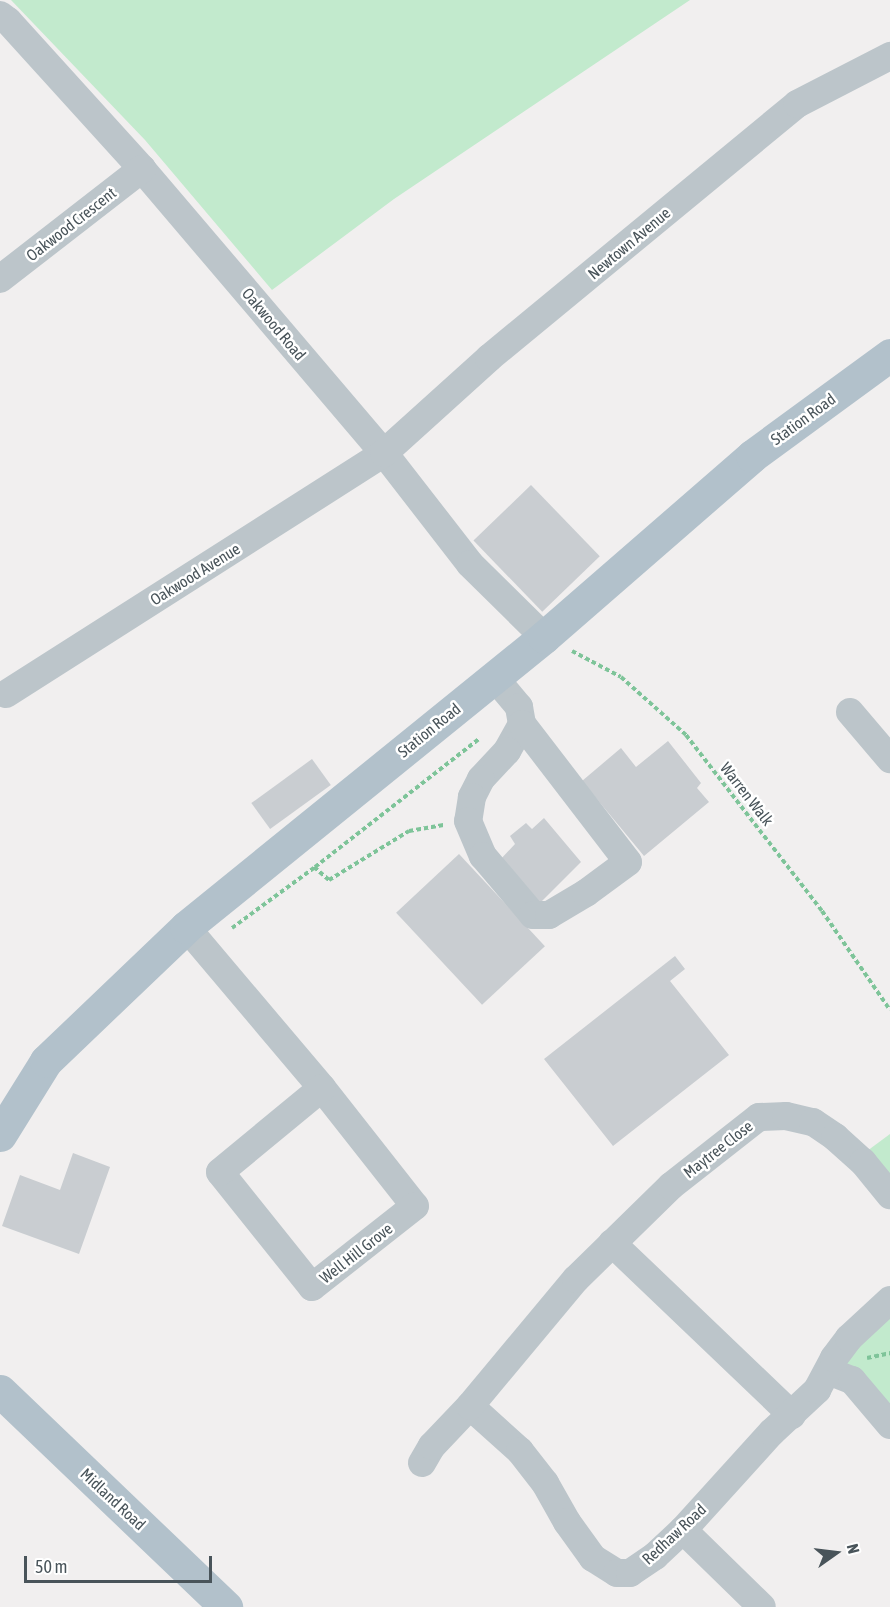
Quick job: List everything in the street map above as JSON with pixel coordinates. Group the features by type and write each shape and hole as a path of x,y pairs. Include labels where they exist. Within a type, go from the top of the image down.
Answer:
{"main road":[{"name":"Station Road","path":"0,1135 46,1061 186,927 544,637 752,456 890,355"},
{"name":"Midland Road","path":"0,1391 226,1607"}],"street":[{"name":"Oakwood Road","path":"0,15 142,169 384,453 470,564 544,637"},
{"name":"Newtown Avenue","path":"384,453 489,358 797,104 890,56"},
{"name":"Oakwood Crescent","path":"0,279 142,169"},
{"name":"Oakwood Avenue","path":"6,694 384,453"},
{"path":"494,677 519,707 522,724 628,862 586,893 549,915 533,915 483,856 468,821 472,797 481,779 507,752 522,724"},
{"path":"850,712 890,759"},
{"name":"Well Hill Grove","path":"186,927 322,1088 416,1206 312,1287 220,1172 322,1088"},
{"name":"Maytree Close","path":"422,1463 432,1446 470,1406 569,1287 671,1186 759,1117 786,1116 813,1122 835,1137 863,1162 890,1195"},
{"path":"612,1244 792,1415"},
{"path":"890,1300 849,1338 834,1358 828,1371 852,1380 890,1425"},
{"name":"Redhaw Road","path":"470,1406 520,1451 593,1558 616,1573 630,1573 655,1556 683,1530 772,1432 817,1390 828,1371"},
{"path":"683,1530 762,1607"}],"path":[{"name":"Warren Walk","path":"544,637 621,677 686,735 822,911 890,1010"},
{"path":"186,927 235,928 482,736"},
{"path":"315,867 329,880 409,831 468,821"}],"green space":[{"path":"11,0 690,0 394,199 272,290 145,140"},
{"path":"890,1134 890,1187 863,1154"},
{"path":"890,1309 890,1417 837,1363"}],"building":[{"path":"531,485 600,556 542,612 473,541"},
{"path":"668,741 701,783 697,788 709,802 644,856 582,781 621,748 636,767"},
{"path":"312,759 331,785 270,829 251,803"},
{"path":"544,818 581,862 538,905 499,861 515,844 510,836 526,823 532,829"},
{"path":"459,854 545,946 482,1005 396,913"},
{"path":"675,956 685,969 670,981 729,1055 613,1146 544,1059"},
{"path":"73,1153 110,1167 79,1254 2,1226 20,1175 60,1190"}]}
